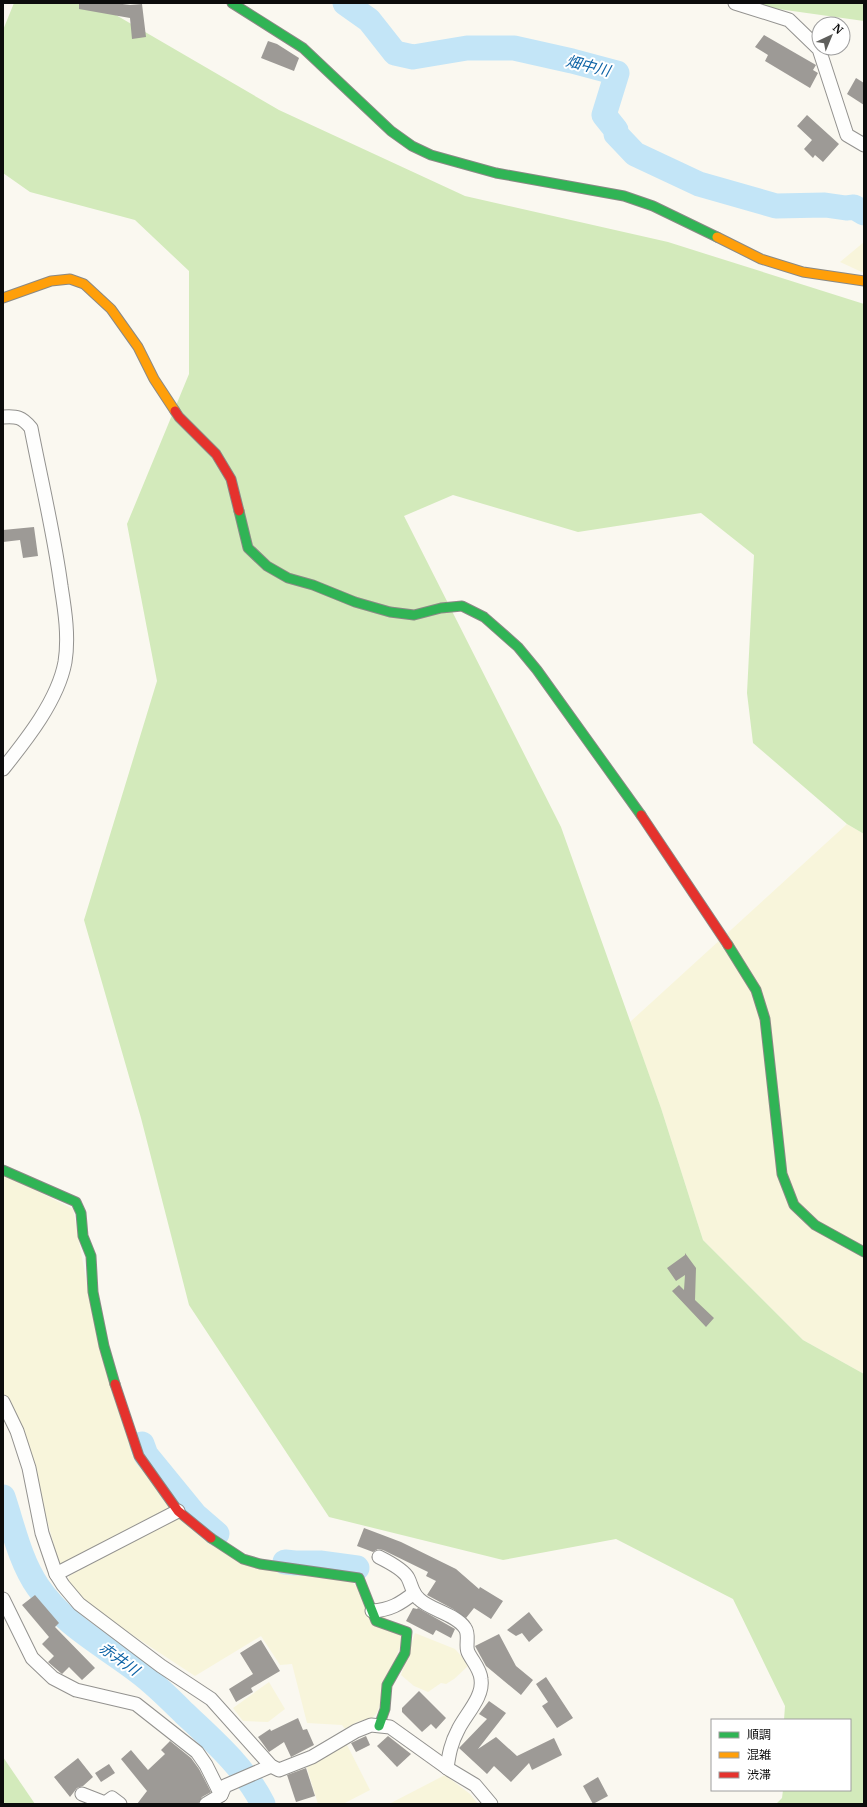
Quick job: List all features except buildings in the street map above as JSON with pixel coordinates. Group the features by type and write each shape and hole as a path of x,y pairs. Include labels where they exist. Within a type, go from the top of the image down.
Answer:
{"street":[{"path":"232,3 302,48 391,131 412,146 431,155 496,172 624,196 653,206 762,259 803,272 864,281"},
{"path":"735,3 789,20 819,49 847,135 864,145"},
{"path":"3,298 51,281 70,279 84,284 111,309 138,347 154,378 179,417 216,454 231,479 248,548 267,566 288,578 313,585 355,602 390,612 414,616 441,608 462,606 484,617 518,647 538,670 627,795 737,958 756,990 764,1019 782,1174 794,1205 816,1225 864,1252"},
{"path":"3,417 14,416 24,420 31,428 58,565 67,634 65,662 56,687 42,715 3,769"},
{"path":"3,1170 76,1202 81,1213 83,1236 91,1256 93,1292 104,1346 124,1413 139,1456 178,1511 206,1534 243,1559 260,1564 359,1578 376,1621 407,1632 405,1653 387,1685 385,1709 379,1726"},
{"path":"3,1402 17,1431 29,1468 42,1533 56,1574 62,1585 79,1604 161,1666 212,1699 271,1766 279,1770 312,1757 356,1731 371,1725 390,1727 447,1768 475,1785 491,1804"},
{"path":"56,1574 178,1511"},
{"path":"379,1557 390,1562 408,1577 411,1589 419,1600 454,1619 465,1628 468,1638 467,1651 478,1668 481,1678 481,1689 458,1729 450,1748 447,1768"},
{"path":"372,1611 386,1610 402,1602 414,1593"},
{"path":"3,1599 32,1658 53,1678 76,1690 136,1704 197,1752 223,1790"},
{"path":"206,1804 223,1790 271,1766"},
{"path":"82,1794 105,1803 112,1798 120,1804"}],"shaded area":[{"path":"864,242 864,273 840,262"},
{"path":"847,824 864,834 864,1374 803,1340 703,1240 661,1108 630,1022"},
{"path":"3,1174 73,1209 98,1344 169,1508 168,1513 69,1566 59,1563 28,1452 3,1396"},
{"path":"178,1517 241,1564 351,1581 401,1634 402,1641 377,1713 372,1718 357,1722 345,1729 342,1725 307,1723 292,1664 280,1665 261,1636 195,1676 137,1638 80,1597 68,1583 69,1576"},
{"path":"415,1633 455,1649 469,1665 454,1679 446,1684 441,1683 428,1692 414,1686 401,1675"},
{"path":"269,1682 285,1709 268,1722 243,1721 233,1708"},
{"path":"345,1741 370,1790 343,1804 318,1804 306,1765"},
{"path":"445,1775 470,1794 478,1804 389,1804"}],"green space":[{"path":"14,3 97,4 279,110 465,196 668,242 864,304 864,834 847,824 753,743 747,693 754,555 701,513 578,532 453,495 404,516 561,827 661,1108 703,1240 803,1340 864,1374 864,1804 776,1804 782,1798 783,1791 851,1791 851,1719 784,1719 785,1706 733,1599 616,1539 503,1560 329,1517 189,1305 141,1118 84,920 157,681 127,524 189,374 189,271 135,220 30,192 3,173 3,30"},
{"path":"736,3 864,3 864,21 851,19 851,16 828,16"},
{"path":"3,1757 35,1804 3,1804"}],"waterway":[{"name":"畑中川","path":"345,3 369,20 395,53 413,57 467,48 514,48 617,73 604,115 616,130 616,134 635,154 699,184 776,206 825,205 846,208 854,207 864,213"},
{"path":"142,1444 146,1455 195,1515 217,1534"},
{"name":"赤井川","path":"3,1497 26,1566 38,1587 48,1600 60,1613 85,1634 139,1672 168,1697 228,1755 247,1778 263,1804"},
{"path":"285,1562 320,1563 357,1568"}],"traffic: fast":[{"path":"232,3 303,48 391,131 412,146 431,155 496,173 624,196 653,206 717,237"},
{"path":"239,511 248,548 267,566 288,578 313,585 355,602 390,612 414,615 441,608 462,606 484,617 518,647 537,670 641,815"},
{"path":"728,945 756,990 765,1019 782,1174 794,1205 815,1225 864,1252"},
{"path":"3,1170 76,1202 81,1213 83,1236 91,1256 93,1292 104,1346 115,1384"},
{"path":"211,1538 243,1559 260,1564 359,1578 376,1621 407,1632 405,1653 387,1685 385,1709 379,1726"}],"traffic: slow":[{"path":"717,237 761,259 803,272 864,281"},
{"path":"3,298 51,281 70,279 84,284 111,309 138,347 154,379 175,411"}],"traffic: jam":[{"path":"175,411 179,417 216,454 231,479 239,511"},
{"path":"641,815 728,945"},
{"path":"115,1384 139,1456 178,1511 211,1538"}]}
